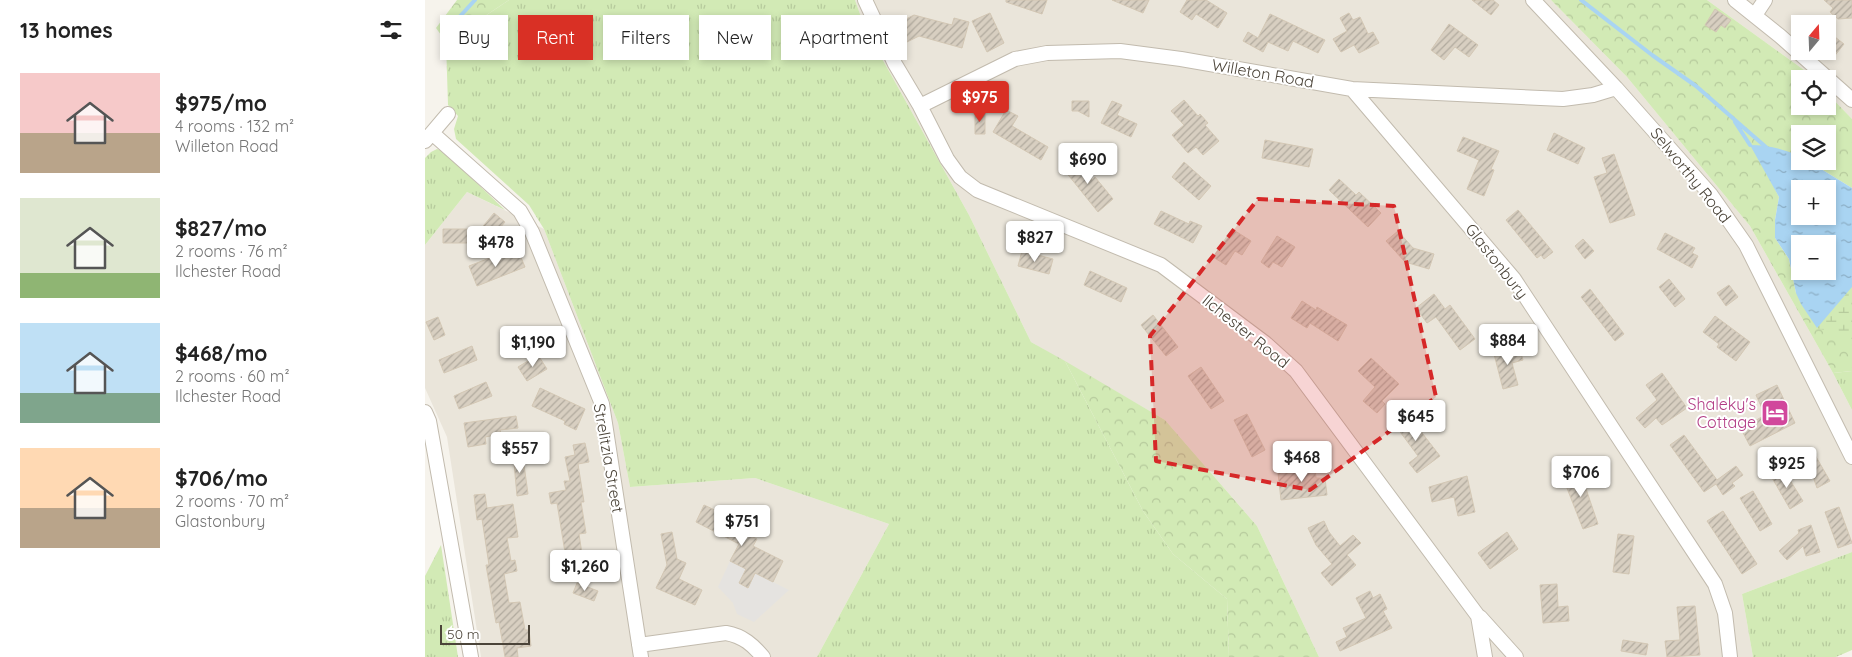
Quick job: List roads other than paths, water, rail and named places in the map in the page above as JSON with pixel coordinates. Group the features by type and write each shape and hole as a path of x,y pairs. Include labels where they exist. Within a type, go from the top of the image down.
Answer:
{"street":[{"path":"865,0 895,64 920,106"},
{"name":"Selworthy Road","path":"1534,0 1711,194 1746,245 1852,457"},
{"path":"1735,0 1781,36 1852,100"},
{"path":"1755,15 1765,0"},
{"name":"Willeton Road","path":"920,106 1015,59 1056,53 1120,51 1181,58 1352,89 1563,99 1593,95 1616,88"},
{"name":"Glastonbury","path":"1352,89 1513,279 1554,339 1715,584 1725,613 1730,657"},
{"name":"Ilchester Road","path":"920,106 947,159 959,177 977,190 1161,265 1265,343 1296,371 1478,616 1485,657"},
{"path":"428,137 448,114"},
{"name":"Strelitzia Street","path":"428,137 520,211 532,232 602,404 640,651"},
{"path":"425,412 429,421 471,657"},
{"path":"1478,616 1516,657"},
{"path":"640,651 726,632 737,634 748,641 763,657"}],"water":[{"path":"1750,145 1776,148 1791,153 1791,170 1823,170 1852,188 1852,287 1817,328 1801,304 1793,280 1836,280 1836,235 1791,235 1791,269 1789,259 1775,238 1775,220 1779,197"}],"waterway":[{"path":"461,15 475,0"},
{"path":"1581,0 1652,55 1696,86 1767,148"},
{"path":"1735,122 1750,145"}],"place":[{"name":"Shaleky's Cottage","path":"1775,413"}]}
